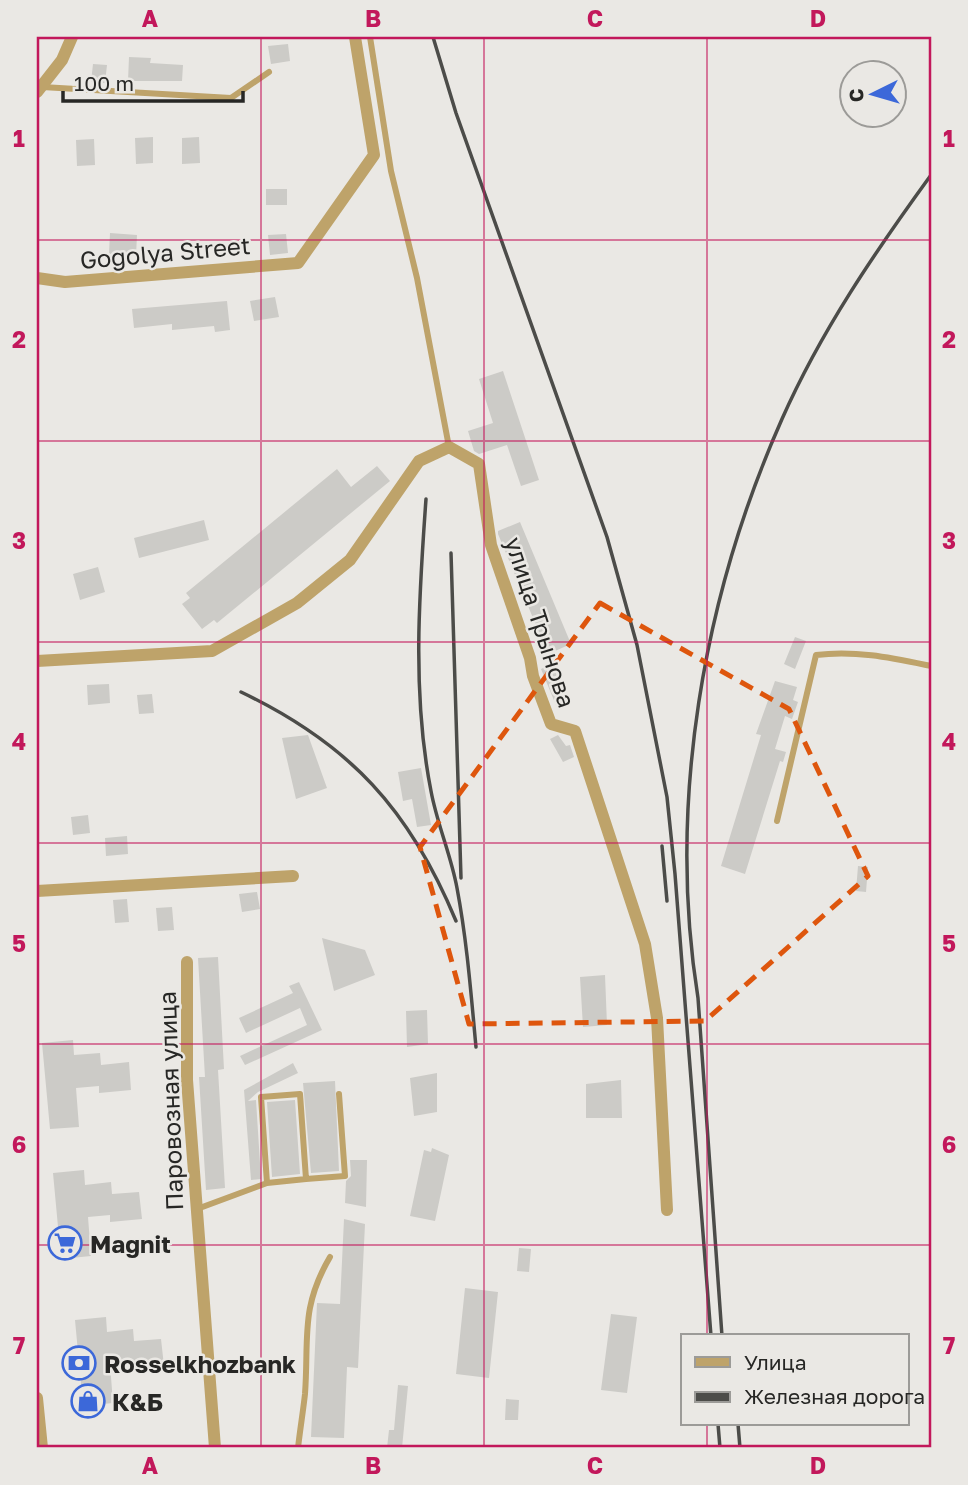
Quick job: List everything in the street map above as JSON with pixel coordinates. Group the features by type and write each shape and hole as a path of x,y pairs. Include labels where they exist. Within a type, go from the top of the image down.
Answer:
{"street":[{"path":"39,89 62,60 72,37"},
{"name":"Gogolya Street","path":"37,278 65,282 298,263 374,155 355,37"},
{"path":"37,661 212,651 297,603 350,560 419,461 449,447"},
{"name":"улица Трынова","path":"449,447 479,464 491,545 533,676 551,724 575,731 645,944 657,1018 667,1209"},
{"path":"37,891 293,876"},
{"name":"Паровозная улица","path":"187,962 187,1080 215,1448"},
{"path":"37,1398 42,1448"}],"lane":[{"path":"370,37 391,171 417,278 449,447"},
{"path":"39,89 231,98 269,72"},
{"path":"777,821 816,655 844,652 875,654 931,666"},
{"path":"267,1183 261,1097 300,1094 306,1179"},
{"path":"195,1209 267,1183 345,1176 339,1094"},
{"path":"298,1448 305,1393 306,1315 315,1282 330,1257"}],"highlighted area":[{"path":"600,603 789,709 868,876 705,1021 469,1024 420,847"}],"building":[{"path":"288,44 290,61 271,64 268,46"},
{"path":"129,57 151,58 150,63 183,65 182,81 128,81"},
{"path":"93,64 107,65 105,83 91,82"},
{"path":"153,137 153,163 136,164 135,138"},
{"path":"199,137 200,163 182,164 182,138"},
{"path":"94,139 95,165 77,166 76,140"},
{"path":"266,189 287,189 287,205 266,205"},
{"path":"110,233 137,235 136,256 109,254"},
{"path":"286,234 288,253 270,255 268,235"},
{"path":"275,297 279,317 254,321 250,301"},
{"path":"227,301 230,330 215,332 214,326 172,330 172,324 134,328 132,309"},
{"path":"503,371 539,480 521,486 507,445 479,454 474,451 468,431 493,423 479,379"},
{"path":"377,466 390,481 217,623 214,620 202,629 182,604 190,598 186,593 337,469 351,487"},
{"path":"204,520 209,540 139,558 134,538"},
{"path":"520,522 571,644 548,654 498,534 498,531"},
{"path":"98,567 105,592 80,600 73,574"},
{"path":"795,637 806,641 795,669 784,664"},
{"path":"552,664 569,705 558,710 541,669"},
{"path":"775,681 797,687 793,700 798,702 792,719 785,716 775,749 786,752 783,762 780,761 745,874 721,866 761,735 756,734"},
{"path":"109,684 110,703 88,705 87,685"},
{"path":"152,694 154,713 139,714 137,695"},
{"path":"308,735 327,788 296,799 282,738"},
{"path":"558,735 566,746 570,745 574,757 563,762 550,739"},
{"path":"421,768 431,825 417,827 412,799 403,801 398,772"},
{"path":"88,815 90,833 73,835 71,817"},
{"path":"127,836 128,854 106,856 105,838"},
{"path":"858,866 868,867 866,892 856,891"},
{"path":"257,892 260,909 242,912 239,894"},
{"path":"127,899 129,922 115,923 113,900"},
{"path":"172,907 174,930 158,931 156,908"},
{"path":"322,938 365,950 375,975 334,991"},
{"path":"218,957 224,1069 218,1070 225,1188 206,1190 199,1077 205,1077 198,958"},
{"path":"605,975 607,1025 583,1027 580,977"},
{"path":"299,982 322,1030 245,1065 240,1056 307,1025 300,1008 246,1033 239,1018 293,993 289,986"},
{"path":"427,1010 428,1044 407,1047 406,1011"},
{"path":"73,1040 74,1055 100,1053 101,1065 129,1062 131,1090 99,1093 99,1086 76,1088 79,1127 50,1129 42,1043"},
{"path":"293,1063 298,1073 258,1092 248,1101 256,1100 261,1179 251,1180 244,1090"},
{"path":"437,1073 437,1112 414,1116 410,1078"},
{"path":"621,1080 622,1118 586,1118 586,1084"},
{"path":"335,1081 339,1171 311,1173 303,1083"},
{"path":"295,1100 300,1174 272,1177 267,1102"},
{"path":"432,1148 449,1155 435,1221 410,1216 424,1150 431,1152"},
{"path":"350,1160 367,1160 366,1207 345,1203 346,1181 351,1176"},
{"path":"84,1170 85,1185 111,1182 112,1194 139,1192 142,1219 110,1222 110,1215 88,1217 91,1256 61,1259 53,1173"},
{"path":"344,1219 365,1224 358,1368 347,1367 344,1438 311,1437 317,1303 340,1304"},
{"path":"519,1248 531,1249 529,1272 517,1271"},
{"path":"465,1288 498,1292 489,1378 456,1374"},
{"path":"611,1314 637,1317 627,1393 601,1390"},
{"path":"106,1317 107,1332 133,1329 134,1341 161,1339 164,1366 132,1369 131,1362 110,1364 113,1403 83,1406 75,1320"},
{"path":"398,1385 408,1386 402,1448 387,1448 389,1430 394,1430"},
{"path":"506,1399 519,1400 518,1420 505,1420"}],"railway":[{"path":"433,37 456,113 607,537 637,645 667,797 711,1334"},
{"path":"722,1334 698,998 689,925 687,851 690,776 699,702 731,557 754,487 782,419 797,386 850,293 931,175"},
{"path":"426,499 419,608 421,718 431,791 460,908 476,1047"},
{"path":"451,553 461,878"},
{"path":"241,692 280,712 314,734 372,784 418,846 456,921"},
{"path":"662,846 667,901"},
{"path":"718,1426 720,1448"},
{"path":"738,1426 740,1448"}],"place":[{"name":"Magnit","path":"65,1243"},
{"name":"Rosselkhozbank","path":"79,1363"},
{"name":"К&Б","path":"88,1401"}]}
